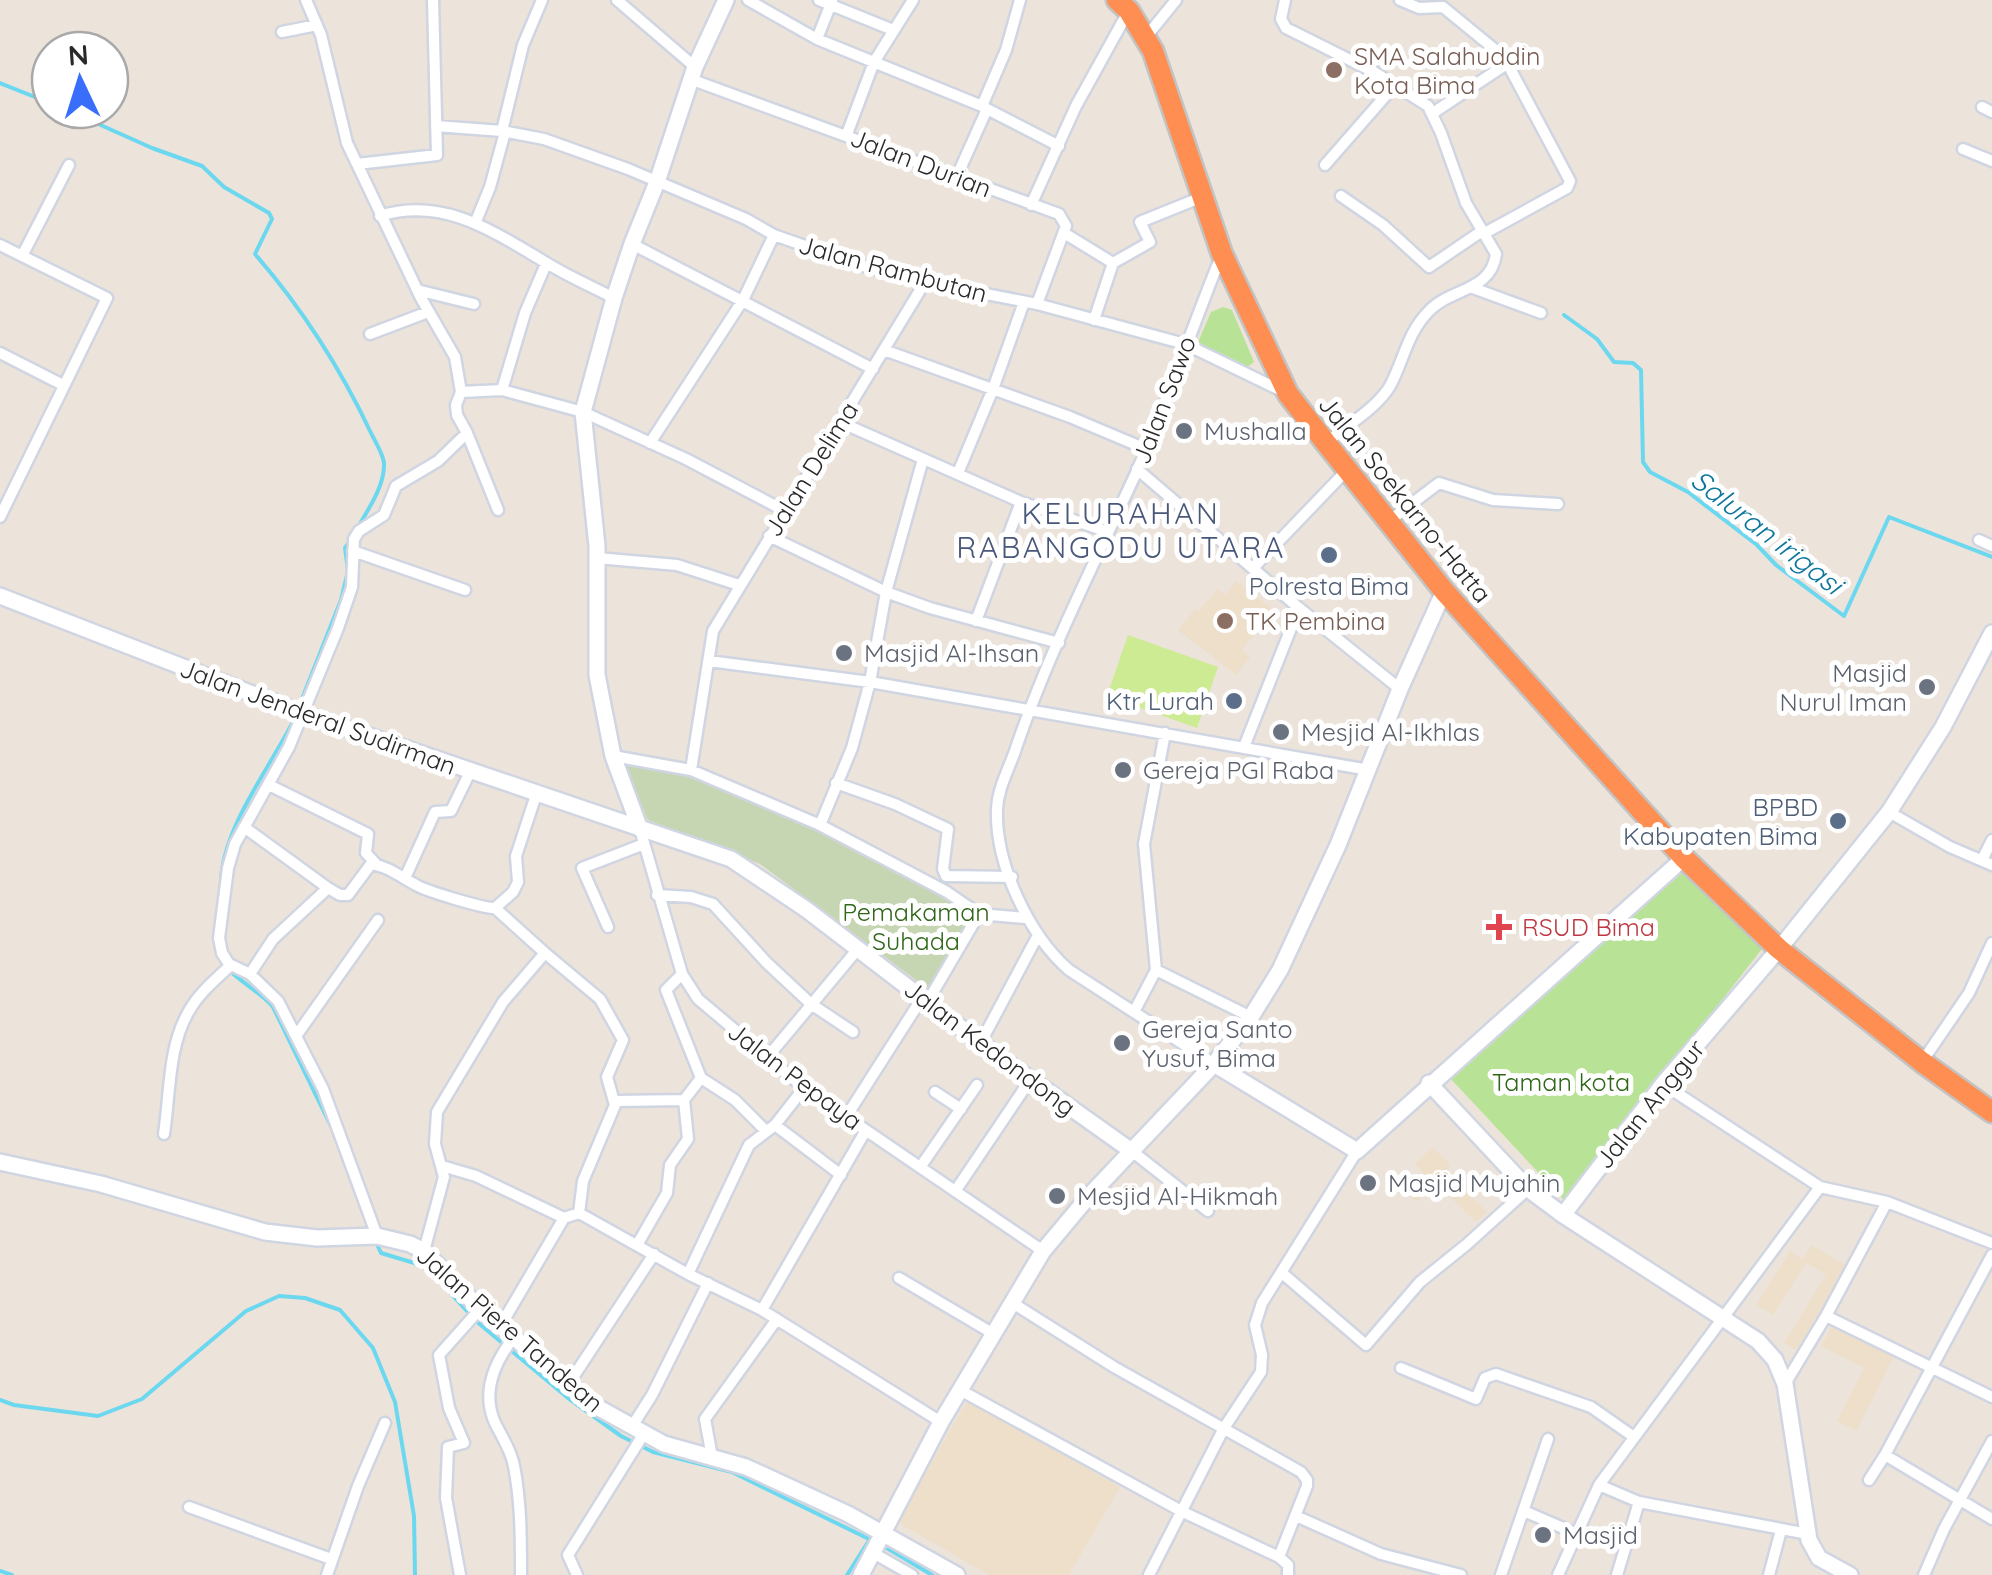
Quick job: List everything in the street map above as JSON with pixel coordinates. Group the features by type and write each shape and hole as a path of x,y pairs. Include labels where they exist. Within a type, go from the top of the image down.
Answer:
{"highway":[{"name":"Jalan Soekarno-Hatta","path":"1123,6 1146,37 1164,80 1222,254 1288,394 1326,443 1444,591 1684,858 1779,950 1992,1112"}],"street":[{"path":"306,0 317,24 339,115 357,164 428,312 455,358 461,392 456,405 458,415 498,510"},
{"path":"357,164 437,155 433,0"},
{"path":"476,221 490,186 523,45 542,0"},
{"path":"617,0 692,73"},
{"path":"608,928 582,868 642,837 613,756 597,676 597,558 583,412 632,244 657,182 692,73 726,0"},
{"path":"748,0 817,39 985,107 1059,146"},
{"path":"847,134 874,62 913,0"},
{"path":"958,176 1006,50 1020,0"},
{"path":"1146,37 1176,0"},
{"path":"1285,0 1281,18 1286,28 1395,85 1432,112 1454,175 1496,257 1483,281 1431,308 1410,334 1388,388 1326,443"},
{"path":"1341,196 1383,226 1429,267 1569,186 1570,181 1508,63 1491,44 1440,6 1427,3 1419,8 1400,0"},
{"path":"817,39 828,2 893,30"},
{"path":"1031,205 1123,6"},
{"path":"282,32 317,24"},
{"path":"1432,112 1508,63"},
{"name":"Jalan Durian","path":"692,73 1063,216 1064,233"},
{"path":"1325,165 1395,85"},
{"name":"Jalan Rambutan","path":"436,126 504,132 582,151 746,219 774,235 856,264 1037,304 1185,344 1288,394"},
{"path":"1963,149 1992,161"},
{"path":"22,256 69,165"},
{"path":"1094,320 1113,262 1150,242 1140,222 1202,197"},
{"path":"380,216 415,210 476,221 503,234 546,264 614,298"},
{"path":"1037,304 1064,233 1113,262"},
{"path":"650,443 742,300 774,235"},
{"path":"632,244 874,369"},
{"path":"0,245 107,298 0,517"},
{"name":"Jalan Sawo","path":"1214,1064 1069,970 1037,937 1025,918 1000,836 999,790 1029,710 1146,449 1222,254"},
{"path":"502,390 525,313 546,264"},
{"name":"Jalan Delima","path":"691,770 712,632 925,282"},
{"path":"1473,288 1541,313"},
{"path":"417,290 474,304"},
{"path":"958,473 994,389 1024,302"},
{"path":"370,334 428,312"},
{"path":"884,350 1146,449"},
{"path":"0,353 63,385"},
{"path":"461,392 502,390 583,412 785,512"},
{"path":"840,422 1021,502 1108,532"},
{"path":"372,1236 323,1089 296,1036 278,1001 250,974 231,965 222,953 219,938 228,868 244,827 304,714 352,586 353,551 359,531 384,515 396,486 438,462 467,433"},
{"path":"820,825 852,748 870,682 886,592 923,459"},
{"path":"1138,468 1299,608 1400,689"},
{"path":"1253,568 1348,470"},
{"path":"1389,521 1439,483 1493,500 1558,504"},
{"path":"976,621 1021,502"},
{"path":"769,536 886,592 1059,643"},
{"path":"1979,540 1992,546"},
{"path":"353,551 465,590"},
{"path":"597,558 677,565 739,586"},
{"path":"862,1575 941,1422 1043,1251 1088,1196 1214,1064 1251,1017 1280,970 1338,846 1400,689 1444,591"},
{"name":"Jalan Jenderal Sudirman","path":"0,596 304,714 536,795 642,837"},
{"path":"1244,747 1299,608"},
{"name":"Jalan Anggur","path":"1563,1215 1664,1084 1779,950 1889,812 1986,663 1992,632"},
{"path":"709,661 870,682 1369,770"},
{"path":"1134,1012 1156,970 1144,844 1165,733"},
{"path":"613,756 691,770 820,825 947,892 979,914 1025,918"},
{"path":"404,878 435,812 451,811 470,772"},
{"path":"836,783 948,829 943,868 946,876 1012,877"},
{"path":"269,785 368,834 366,852 376,864 418,887 450,894 484,909 496,908 518,882 516,856 536,795"},
{"path":"1889,812 1950,848 1987,862 1992,840"},
{"path":"244,827 340,896 348,895 368,867 376,864"},
{"name":"Jalan Pepaya","path":"642,837 682,974 698,999 804,1088 1043,1251"},
{"name":"Jalan Kedondong","path":"642,837 731,860 807,910 1030,1080 1133,1152"},
{"path":"1149,1575 1224,1428 1261,1372 1256,1316 1357,1151 1684,858"},
{"path":"250,974 273,940 328,888"},
{"path":"658,894 692,897 713,904 811,1004 853,1032"},
{"path":"496,908 600,999 622,1034 622,1050 608,1069 607,1077 616,1101 582,1181 579,1213"},
{"path":"846,1116 979,914"},
{"path":"296,1036 378,920"},
{"path":"981,1042 1037,937"},
{"path":"1922,1062 1969,993 1992,942"},
{"path":"766,1060 856,950"},
{"path":"424,1251 444,1178 434,1144 438,1112 503,1002 546,952"},
{"path":"164,1134 176,1040 201,994 231,965"},
{"path":"1156,970 1251,1017"},
{"path":"682,974 666,990 701,1078 841,1176"},
{"path":"1214,1064 1357,1151"},
{"path":"638,1245 667,1193 670,1165 688,1139 684,1100 701,1078"},
{"path":"956,1190 1030,1080"},
{"path":"1430,1083 1528,1189 1758,1341 1775,1360 1785,1384 1808,1534 1819,1558 1847,1574"},
{"path":"1664,1084 1820,1187 1886,1202 1992,1243"},
{"path":"921,1166 977,1085"},
{"path":"688,1274 749,1145 804,1088"},
{"path":"935,1092 961,1110"},
{"path":"616,1101 684,1100"},
{"path":"762,1310 866,1130"},
{"path":"1133,1152 1208,1210"},
{"name":"Jalan Piere Tandean","path":"0,1162 101,1184 265,1232 317,1238 372,1236 410,1244 424,1251 513,1339 597,1408 638,1434 746,1468 880,1544 957,1575"},
{"path":"442,1166 476,1176 564,1218"},
{"path":"1558,1575 1599,1485 1820,1187"},
{"path":"1282,1272 1366,1345 1420,1282 1528,1189"},
{"path":"1785,1384 1886,1202"},
{"path":"500,1325 564,1218 579,1213 762,1310 941,1422"},
{"path":"570,1382 654,1254"},
{"path":"1869,1480 1992,1255"},
{"path":"899,1278 992,1334"},
{"path":"577,1575 568,1555 634,1450 652,1395 708,1282"},
{"path":"1011,1302 1114,1367 1301,1472 1307,1486 1279,1557"},
{"path":"460,1575 446,1498 448,1447 464,1443 449,1408 439,1355 480,1309"},
{"path":"1826,1316 1992,1397"},
{"path":"712,1457 705,1419 777,1319"},
{"path":"513,1339 493,1374 488,1396 491,1412 513,1460 522,1521 521,1575"},
{"path":"1401,1368 1476,1399 1485,1378 1496,1374 1591,1407 1634,1437"},
{"path":"960,1390 1182,1512 1279,1557 1288,1565 1288,1575"},
{"path":"327,1575 386,1423"},
{"path":"1501,1575 1548,1439"},
{"path":"1924,1575 1992,1442"},
{"path":"1885,1455 1992,1520"},
{"path":"1599,1485 1639,1502 1808,1534"},
{"path":"1616,1575 1639,1502"},
{"path":"189,1507 331,1560"},
{"path":"1524,1511 1577,1534"},
{"path":"1296,1516 1381,1554 1461,1575"},
{"path":"1769,1575 1781,1530"},
{"path":"880,1544 912,1575"}],"shaded area":[{"name":"TK Pembina","path":"1236,581 1274,610 1242,650 1250,657 1236,675 1178,630 1217,589 1225,595"},
{"path":"1432,1147 1451,1165 1446,1171 1487,1212 1476,1222 1436,1183 1416,1202 1405,1191 1423,1173 1415,1164"},
{"path":"1812,1245 1850,1268 1799,1352 1784,1343 1826,1275 1806,1263 1773,1315 1756,1305 1790,1251 1803,1259"},
{"path":"1832,1326 1894,1357 1856,1431 1837,1421 1864,1368 1821,1346"},
{"path":"967,1401 1120,1487 1069,1575 989,1575 897,1522"}],"green space":[{"path":"1223,307 1232,310 1254,362 1246,368 1198,342 1211,312"},
{"path":"1128,635 1218,667 1197,728 1107,696"},
{"name":"Pemakaman Suhada","path":"623,763 697,775 827,831 975,914 928,989 760,864 648,820"},
{"name":"Taman kota","path":"1679,871 1765,945 1565,1201 1450,1078"}],"waterway":[{"path":"0,83 30,95"},
{"path":"112,130 202,166 224,187 269,213 272,219 255,254 320,340 383,460 379,488 358,527"},
{"name":"Saluran irigasi","path":"1564,315 1597,339 1614,362 1633,363 1641,370 1643,462 1650,472 1688,492 1844,616 1889,517 1992,557"},
{"path":"298,709 341,600 348,571 345,548 351,539"},
{"path":"221,886 223,865 238,821 295,718"},
{"path":"216,945 230,971 273,1007 333,1130"},
{"path":"376,1242 381,1253 421,1265 434,1275 476,1321 568,1398 621,1436 653,1452 732,1472 871,1540"},
{"path":"0,1400 98,1416 142,1399 246,1311 279,1296 305,1298 340,1310 373,1348 395,1402 414,1516 415,1575"},
{"path":"847,1575 870,1539"},
{"path":"880,1544 932,1575"},
{"path":"0,1571 12,1575"}],"place":[{"name":"SMA Salahuddin Kota Bima","path":"1334,70"},
{"name":"Mushalla","path":"1184,431"},
{"name":"Polresta Bima","path":"1329,555"},
{"name":"TK Pembina","path":"1225,621"},
{"name":"Masjid Al-Ihsan","path":"844,653"},
{"name":"Masjid Nurul Iman","path":"1927,687"},
{"name":"Ktr Lurah","path":"1234,701"},
{"name":"Mesjid Al-Ikhlas","path":"1281,732"},
{"name":"Gereja PGI Raba","path":"1123,770"},
{"name":"BPBD Kabupaten Bima","path":"1838,821"},
{"name":"RSUD Bima","path":"1499,927"},
{"name":"Gereja Santo Yusuf, Bima","path":"1122,1043"},
{"name":"Masjid Mujahin","path":"1368,1183"},
{"name":"Mesjid Al-Hikmah","path":"1057,1196"},
{"name":"Masjid","path":"1543,1535"}],"district":[{"name":"KELURAHAN RABANGODU UTARA","path":"1121,531"}]}
